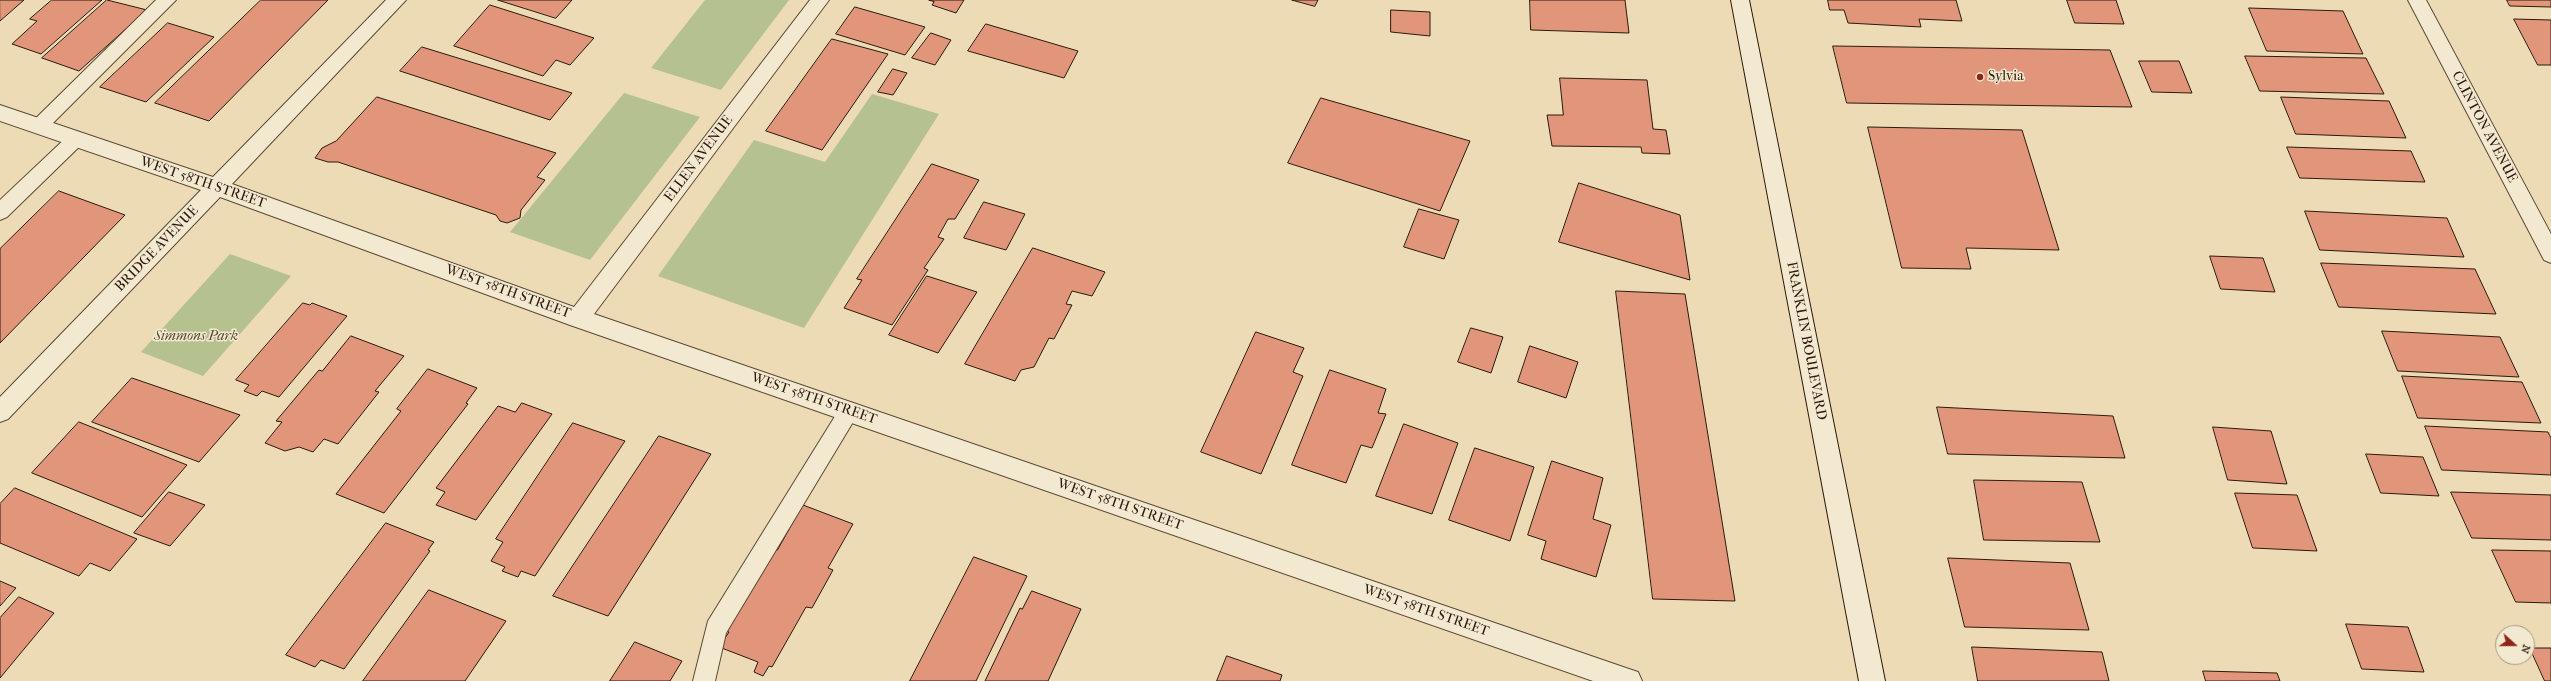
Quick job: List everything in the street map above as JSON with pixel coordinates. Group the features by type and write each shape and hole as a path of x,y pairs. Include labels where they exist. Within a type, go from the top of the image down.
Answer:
{"street":[{"name":"BRIDGE AVENUE","path":"0,412 397,0"},
{"name":"ELLEN AVENUE","path":"578,318 820,0"},
{"name":"FRANKLIN BOULEVARD","path":"1740,0 1872,681"},
{"name":"CLINTON AVENUE","path":"2417,0 2551,254"},
{"name":"WEST 58TH STREET","path":"0,113 217,187 578,318 1629,681"}],"lane":[{"path":"40,126 167,0"},
{"path":"0,212 76,139"},
{"path":"704,681 716,629 849,411"}],"green space":[{"path":"705,0 789,0 721,90 651,68"},
{"path":"624,93 700,117 590,260 510,232"},
{"path":"872,94 939,114 804,328 658,276 754,140 825,162"},
{"name":"Simmons Park","path":"230,254 291,276 203,376 141,352"}],"building":[{"path":"0,0 24,0 0,21"},
{"path":"52,0 102,0 41,54 12,44 37,21 30,19"},
{"path":"107,0 147,10 79,71 42,58"},
{"path":"261,0 328,0 209,121 155,103"},
{"path":"498,0 572,0 556,18"},
{"path":"929,0 964,0 956,13 932,5 934,2"},
{"path":"1292,0 1318,0 1315,6"},
{"path":"1530,0 1625,0 1629,33 1531,30"},
{"path":"1828,0 1956,0 1962,21 1919,19 1921,27 1848,23 1844,10 1830,10"},
{"path":"2067,0 2116,0 2124,24 2075,23"},
{"path":"2507,0 2551,0 2551,7 2510,6"},
{"path":"490,5 594,38 570,65 556,60 543,76 454,46"},
{"path":"855,7 925,27 905,55 836,34"},
{"path":"2249,8 2343,11 2363,54 2267,51"},
{"path":"1391,10 1430,12 1430,36 1391,32"},
{"path":"2514,19 2551,20 2551,65 2538,65"},
{"path":"168,23 214,37 146,102 100,87"},
{"path":"986,24 1078,51 1064,78 968,51"},
{"path":"931,33 951,40 935,65 912,58"},
{"path":"832,39 888,54 822,150 766,131"},
{"name":"Sylvia","path":"1833,46 2110,50 2132,107 1847,103"},
{"path":"422,47 572,93 550,120 400,71"},
{"path":"2245,56 2366,58 2384,94 2260,91"},
{"path":"2139,61 2179,61 2192,93 2152,92"},
{"path":"893,69 907,73 893,95 878,92"},
{"path":"1560,78 1647,80 1653,129 1666,130 1670,154 1642,153 1641,147 1552,146 1547,115 1563,115"},
{"path":"377,97 556,153 537,177 545,180 521,210 520,218 507,223 500,221 496,215 338,162 328,162 315,158 322,148 336,141"},
{"path":"2281,97 2389,101 2406,138 2296,134"},
{"path":"1321,98 1470,141 1440,211 1288,163"},
{"path":"1868,127 2022,130 2059,250 1966,248 1971,269 1902,268"},
{"path":"2287,147 2411,151 2425,182 2300,178"},
{"path":"932,164 979,180 955,219 948,219 938,237 944,239 924,268 928,270 892,325 844,308 862,280 857,279"},
{"path":"1579,183 1680,215 1690,280 1559,242"},
{"path":"59,191 125,215 0,343 0,249"},
{"path":"984,202 1025,214 1006,250 964,238"},
{"path":"1419,209 1459,220 1444,259 1404,247"},
{"path":"2305,211 2447,218 2464,257 2320,250"},
{"path":"1033,248 1105,272 1092,296 1072,291 1066,304 1072,305 1054,339 1049,338 1034,367 1021,370 1015,381 965,364"},
{"path":"2210,256 2263,258 2275,292 2221,289"},
{"path":"2321,263 2475,269 2496,314 2339,307"},
{"path":"927,276 977,292 938,353 889,335"},
{"path":"1616,291 1685,294 1735,601 1653,599"},
{"path":"303,303 310,305 312,303 347,316 279,397 262,391 257,396 244,391 249,385 236,380"},
{"path":"1471,328 1503,337 1491,373 1458,362"},
{"path":"2382,331 2500,337 2519,377 2398,371"},
{"path":"1256,332 1304,348 1293,372 1303,376 1261,474 1201,452"},
{"path":"351,336 404,356 375,391 379,392 338,444 324,439 313,452 299,447 285,451 265,443 282,422 276,421 319,370 322,371"},
{"path":"1530,346 1578,362 1566,398 1518,382"},
{"path":"428,369 477,388 466,403 468,404 384,513 336,494 401,411 397,409"},
{"path":"1330,370 1386,389 1378,413 1386,414 1372,448 1361,445 1346,483 1292,465"},
{"path":"2402,376 2522,382 2541,423 2418,418"},
{"path":"132,378 240,415 199,462 92,422"},
{"path":"522,403 552,414 476,520 436,505 445,492 436,488 498,406 515,412"},
{"path":"1937,407 2113,416 2125,458 1948,454"},
{"path":"79,422 187,465 142,517 32,473"},
{"path":"573,423 625,441 535,576 521,571 518,577 502,571 505,567 491,561 503,542 496,539"},
{"path":"1404,424 1458,443 1432,514 1376,496"},
{"path":"2425,426 2548,432 2551,438 2551,475 2442,470"},
{"path":"2213,427 2271,431 2287,484 2228,480"},
{"path":"659,436 711,454 608,616 553,596"},
{"path":"1475,448 1534,467 1510,541 1449,520"},
{"path":"2366,454 2423,457 2439,496 2381,493"},
{"path":"1552,461 1603,478 1593,519 1611,525 1596,577 1541,559 1546,541 1528,535"},
{"path":"1974,480 2082,482 2100,542 1984,540"},
{"path":"15,488 137,539 110,571 90,563 79,576 0,543 0,504"},
{"path":"169,492 205,505 170,546 134,533"},
{"path":"2451,492 2551,495 2551,540 2472,538"},
{"path":"2235,493 2297,495 2317,551 2253,548"},
{"path":"803,505 853,524 828,568 833,570 812,608 806,607 772,667 769,666 763,676 754,672 758,662 719,647 729,632 719,629 770,548 777,550"},
{"path":"386,523 434,542 428,550 430,551 344,669 321,660 315,667 286,655"},
{"path":"2492,550 2551,551 2551,603 2516,602"},
{"path":"974,557 1027,576 976,681 910,681"},
{"path":"1948,558 2070,563 2089,630 1965,627"},
{"path":"0,581 16,588 0,606"},
{"path":"429,590 506,621 465,681 363,681"},
{"path":"1032,591 1081,609 1048,681 985,681 1020,608 1022,609"},
{"path":"19,597 54,613 0,678 0,618"},
{"path":"2346,624 2408,627 2424,672 2362,669"},
{"path":"635,642 682,661 670,681 610,681"},
{"path":"1972,647 2102,652 2109,681 1978,681"},
{"path":"2535,648 2551,648 2551,681 2545,681 2535,659"},
{"path":"1227,656 1282,675 1280,681 1217,681"},
{"path":"2203,671 2277,673 2280,681 2206,681"}],"place":[{"name":"Sylvia","path":"1980,77"}]}
